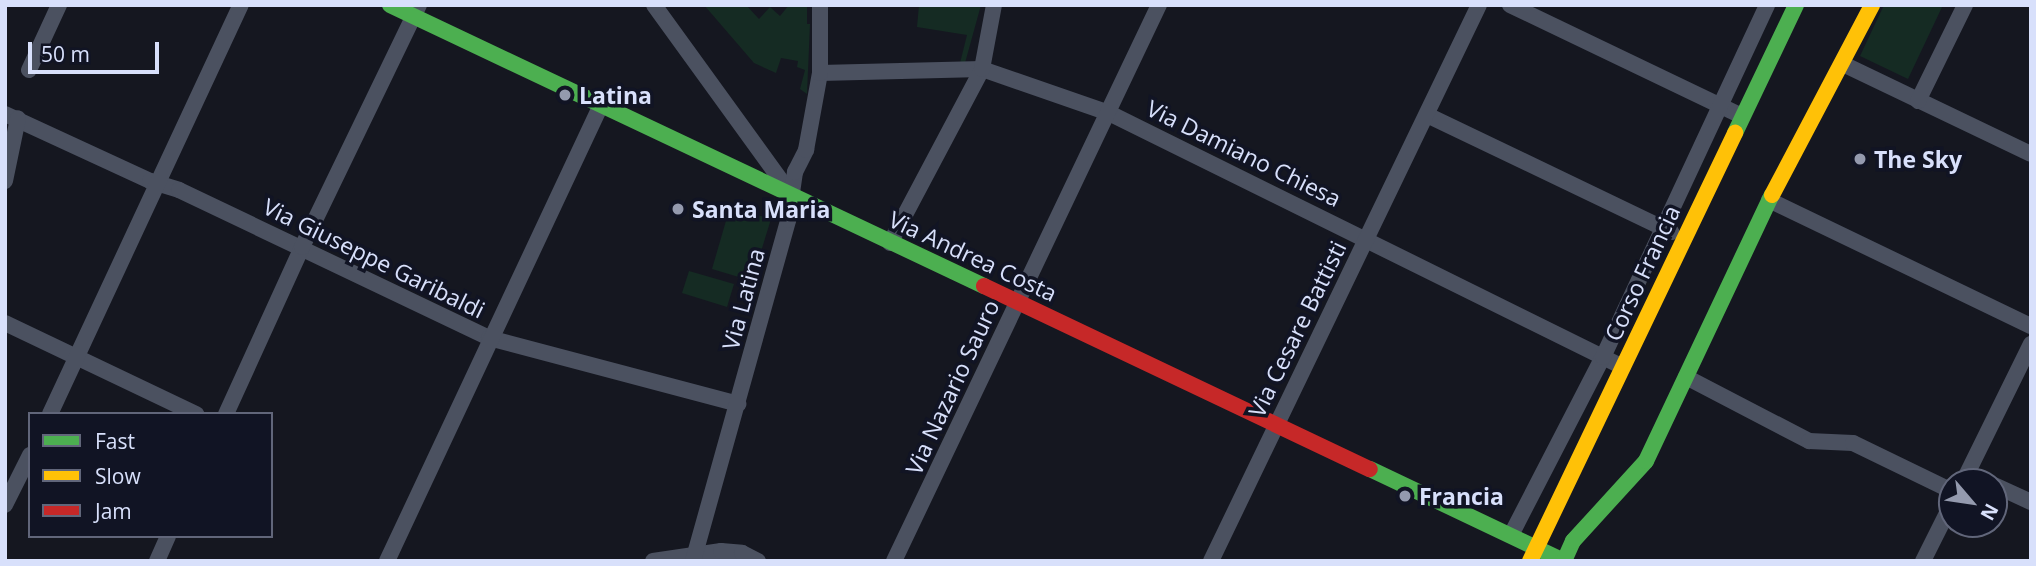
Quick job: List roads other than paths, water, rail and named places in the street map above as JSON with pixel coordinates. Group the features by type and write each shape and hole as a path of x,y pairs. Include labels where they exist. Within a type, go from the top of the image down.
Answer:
{"street":[{"path":"29,70 59,5"},
{"path":"51,412 241,5"},
{"name":"Via Andrea Costa","path":"390,5 416,11 601,106 1511,535 1533,554 1564,561"},
{"path":"654,5 792,196"},
{"name":"Via Latina","path":"694,559 788,219 795,172 806,150 820,73 820,5"},
{"path":"890,243 982,69 994,5"},
{"name":"Via Nazario Sauro","path":"894,561 1159,5"},
{"name":"Via Cesare Battisti","path":"1211,561 1479,5"},
{"path":"1510,5 1742,116"},
{"name":"Corso Francia","path":"1511,535 1603,358 1767,5"},
{"name":"Corso Francia","path":"1533,554 1796,5"},
{"path":"1564,561 1573,541 1646,461 1769,200 1872,5"},
{"path":"1918,101 1965,5"},
{"path":"227,412 302,247 416,11"},
{"path":"1843,64 2031,154"},
{"name":"Via Damiano Chiesa","path":"820,73 982,69 1109,113 1367,238 1623,368"},
{"path":"387,561 489,338 601,106"},
{"path":"1427,115 1684,239"},
{"path":"5,181 12,116"},
{"name":"Via Giuseppe Garibaldi","path":"12,116 302,247 489,338 738,404"},
{"path":"1769,200 2031,326"},
{"path":"5,323 192,412"},
{"path":"1969,468 2031,344"},
{"path":"1686,377 1809,441 1853,443 1938,488"},
{"path":"5,505 28,459"},
{"path":"2008,491 2031,502"},
{"path":"1923,561 1938,524"},
{"path":"157,561 167,538"},
{"path":"653,561 694,559 732,551 758,561"}],"place":[{"name":"Latina","path":"565,95"},
{"name":"The Sky","path":"1860,159"},
{"name":"Santa Maria","path":"678,209"},
{"name":"Francia","path":"1405,496"}]}
